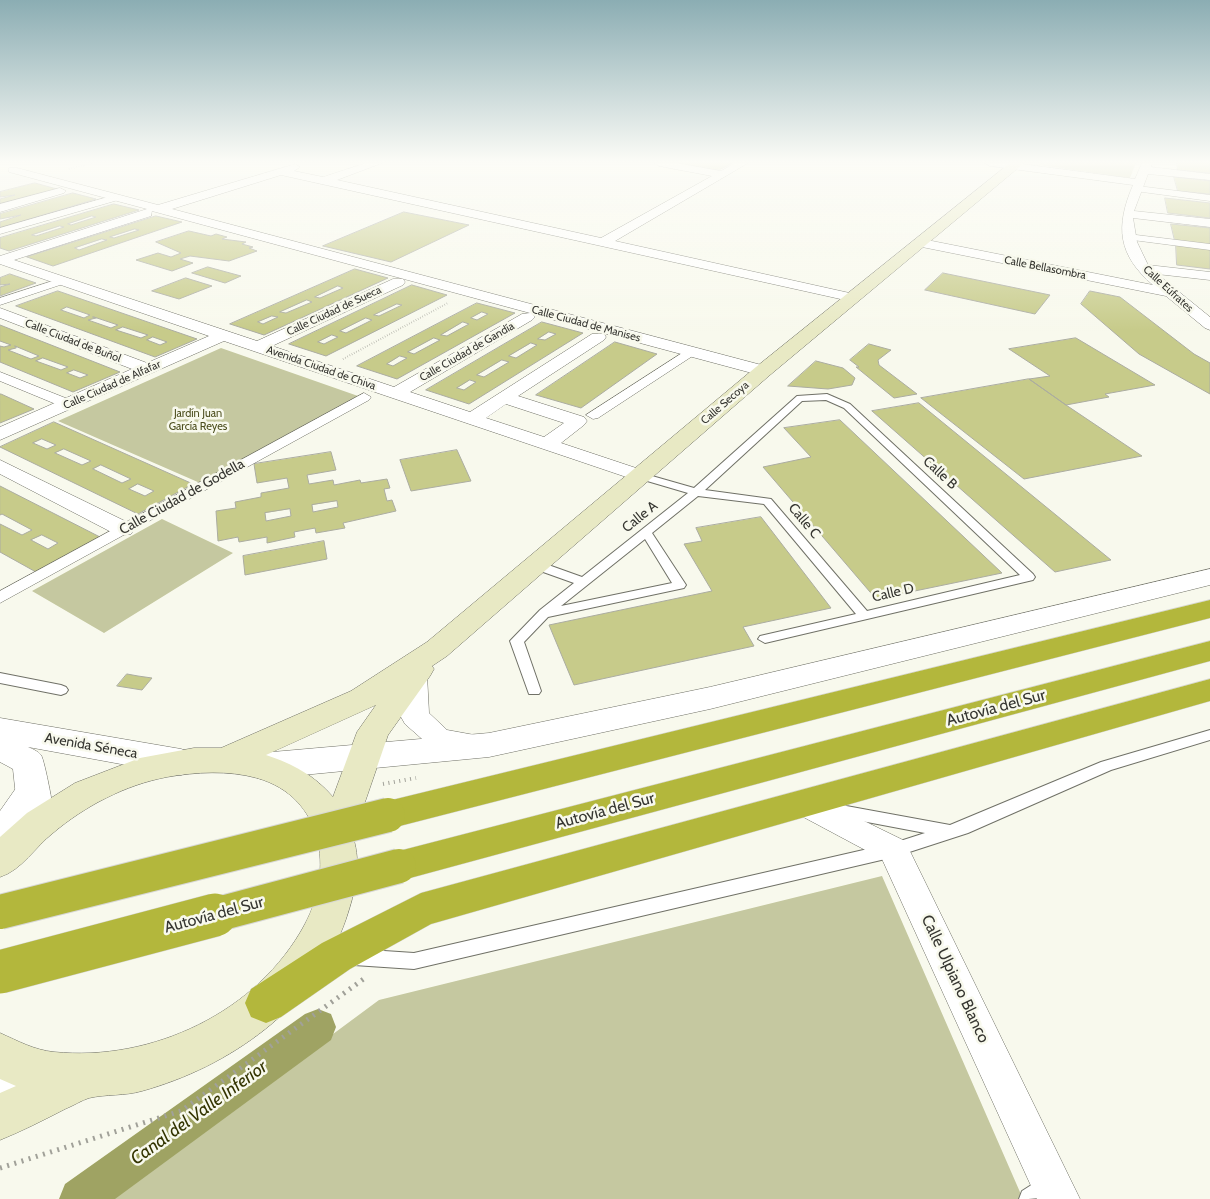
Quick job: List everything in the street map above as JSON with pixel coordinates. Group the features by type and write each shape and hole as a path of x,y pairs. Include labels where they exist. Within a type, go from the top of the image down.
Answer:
{"highway":[{"path":"0,912 1210,608"},
{"name":"Autovía del Sur","path":"0,972 1210,651"},
{"path":"266,1003 336,956 420,910 1210,690"}],"main road":[{"name":"Calle Secoya","path":"437,649 763,371 951,219"},
{"path":"336,836 373,732 414,675 437,649"},
{"path":"226,760 362,699 437,649"},
{"path":"0,862 15,834 93,790 122,777 181,762 226,760 261,766 295,781 309,792 330,820 336,836 340,857 339,880 334,904 324,929 304,961 266,1003 240,1023 181,1056 149,1067 117,1074 74,1076 33,1071 0,1056"},
{"path":"0,1117 74,1076"}],"street":[{"path":"0,232 44,219"},
{"path":"0,260 128,219"},
{"name":"Calle Ciudad de Manises","path":"182,219 404,279 469,292 532,314 603,333 690,352 763,371"},
{"path":"494,219 854,298"},
{"path":"602,243 644,219"},
{"name":"Calle Eúfrates","path":"1128,219 1128,237 1144,268 1168,292 1210,325"},
{"path":"1173,219 1210,223"},
{"path":"1128,237 1210,247"},
{"name":"Calle Bellasombra","path":"922,243 1168,292"},
{"name":"Avenida Ciudad de Chiva","path":"0,260 641,476"},
{"path":"0,271 17,266"},
{"path":"1144,268 1210,276"},
{"name":"Calle Ciudad de Sueca","path":"258,347 404,279"},
{"path":"0,302 62,281"},
{"path":"1191,310 1210,313"},
{"name":"Calle Ciudad de Buñol","path":"0,313 146,369"},
{"name":"Calle Ciudad de Gandía","path":"396,393 532,314"},
{"path":"473,418 603,333"},
{"name":"Calle Ciudad de Alfafar","path":"0,434 224,335"},
{"path":"592,415 632,388 642,385 690,352"},
{"path":"0,376 68,404"},
{"name":"Calle Ciudad de Godella","path":"0,598 364,398"},
{"path":"505,398 578,421 547,444"},
{"path":"0,466 123,529"},
{"path":"261,766 489,745 710,698 1210,577"},
{"path":"414,675 415,717 440,739 489,745"},
{"name":"Avenida Séneca","path":"0,730 181,762"},
{"path":"0,747 28,762 32,776 31,789 15,834"},
{"path":"806,804 894,850"},
{"name":"Calle Ulpiano Blanco","path":"894,850 1047,1194"},
{"path":"0,1083 74,1076"}],"lane":[{"name":"Calle A","path":"534,691 517,641 544,613 696,492 800,398 827,397"},
{"name":"Calle B","path":"827,397 847,406 1029,577"},
{"name":"Calle C","path":"641,476 696,492 767,501 864,615"},
{"path":"544,613 680,585 646,532"},
{"path":"536,565 584,582"},
{"name":"Calle D","path":"765,638 1029,577"},
{"path":"0,678 61,690"},
{"path":"336,956 414,961 894,850 951,832 1106,766 1210,735"},
{"path":"806,804 951,832"}],"path":[{"path":"324,369 469,292"}],"green space":[{"name":"Jardín Juan García Reyes","path":"221,348 358,396 200,483 58,421"},
{"path":"162,519 233,553 104,633 32,591"},
{"path":"882,876 1023,1199 110,1199 379,1000"}],"building":[{"path":"9,219 30,219 0,228 0,222"},
{"path":"64,219 83,219 68,224 71,225 90,219 111,219 9,251 0,248 0,238","holes":["60,226 64,227 36,236 32,235"]},
{"path":"147,219 169,219 182,222 53,266 27,257","holes":["135,229 139,230 114,238 110,237","102,239 107,240 79,250 75,248"]},
{"path":"387,219 439,219 469,225 391,262 323,246"},
{"path":"1171,224 1210,228 1210,245 1175,241"},
{"path":"189,231 211,236 216,234 227,237 222,239 246,242 242,244 253,247 249,248 257,251 229,261 190,256 180,259 193,263 172,271 136,260 158,253 171,257 181,253 156,242"},
{"path":"1176,245 1210,249 1210,269 1177,265"},
{"path":"208,267 241,276 225,283 192,273"},
{"path":"355,269 388,278 264,335 230,324","holes":["338,286 343,288 320,298 315,297","307,300 312,302 286,313 280,312","272,316 278,317 263,324 258,322"]},
{"path":"943,273 1050,295 1035,314 925,290"},
{"path":"10,274 36,283 0,296 0,287 10,284 0,285 0,278"},
{"path":"186,278 212,286 179,299 152,291"},
{"path":"412,285 447,295 326,356 289,344","holes":["397,304 402,305 379,316 374,315","366,318 372,320 346,333 340,331","332,335 338,337 324,344 318,342"]},
{"path":"58,291 197,339 155,357 16,306","holes":["67,307 90,315 84,318 61,310","93,317 118,325 111,328 88,320 96,318","123,327 148,335 141,338 116,330","153,337 167,342 160,345 147,340"]},
{"path":"1090,291 1120,297 1194,354 1210,363 1210,394 1139,354 1081,304"},
{"path":"477,303 515,313 397,379 357,366","holes":["482,312 488,314 477,320 471,318","463,322 469,324 447,336 441,335","434,338 440,340 414,354 408,352","400,356 407,358 393,366 387,364"]},
{"path":"542,322 583,333 469,404 426,390","holes":["549,332 556,334 545,340 538,339","531,343 537,345 516,358 509,356","502,360 509,362 484,377 477,375","470,380 476,382 464,390 457,388"]},
{"path":"0,325 120,372 73,392 0,362 0,346 11,345 0,341","holes":["15,346 39,356 31,359 8,350 16,348","43,358 68,367 61,370 36,361","74,370 88,375 80,378 67,373"]},
{"path":"1076,338 1155,385 1105,394 1109,397 1066,405 1029,379 1050,376 1009,349"},
{"path":"615,342 657,354 581,408 536,395"},
{"path":"869,344 891,350 878,360 879,365 917,394 894,398 856,367 859,367 850,360"},
{"path":"816,361 843,368 855,378 852,385 828,389 788,386"},
{"path":"1029,379 1142,456 1024,479 921,398"},
{"path":"1,394 34,409 0,423"},
{"path":"919,403 1111,560 1055,572 872,411"},
{"path":"840,420 1002,573 876,599 763,467 811,457 784,428"},
{"path":"54,422 193,484 138,514 0,447","holes":["42,439 56,445 47,449 33,443","64,449 91,461 82,465 55,453","101,465 131,479 122,483 93,469","138,484 154,491 145,496 129,489"]},
{"path":"457,450 471,481 411,491 400,460"},
{"path":"331,452 336,470 307,475 309,484 333,480 334,485 360,480 361,483 387,479 390,488 384,489 387,501 392,500 396,511 343,523 345,528 316,533 315,528 294,532 295,537 267,543 267,537 239,542 238,537 218,541 216,511 236,508 235,502 261,497 261,493 289,488 287,478 257,483 254,464","holes":["337,501 338,507 313,512 312,505","290,509 291,516 266,521 265,513"]},
{"path":"0,486 100,537 36,572 0,552 0,524 22,535 32,530 2,514 0,515","holes":["42,535 58,543 48,549 31,540"]},
{"path":"761,517 831,608 743,627 754,646 574,685 549,625 712,591 684,544 702,541 696,528"},
{"path":"324,541 327,559 245,575 243,556"},
{"path":"127,674 152,678 142,690 117,686"}],"waterway":[{"name":"Canal del Valle Inferior","path":"80,1199 318,1027"}]}
